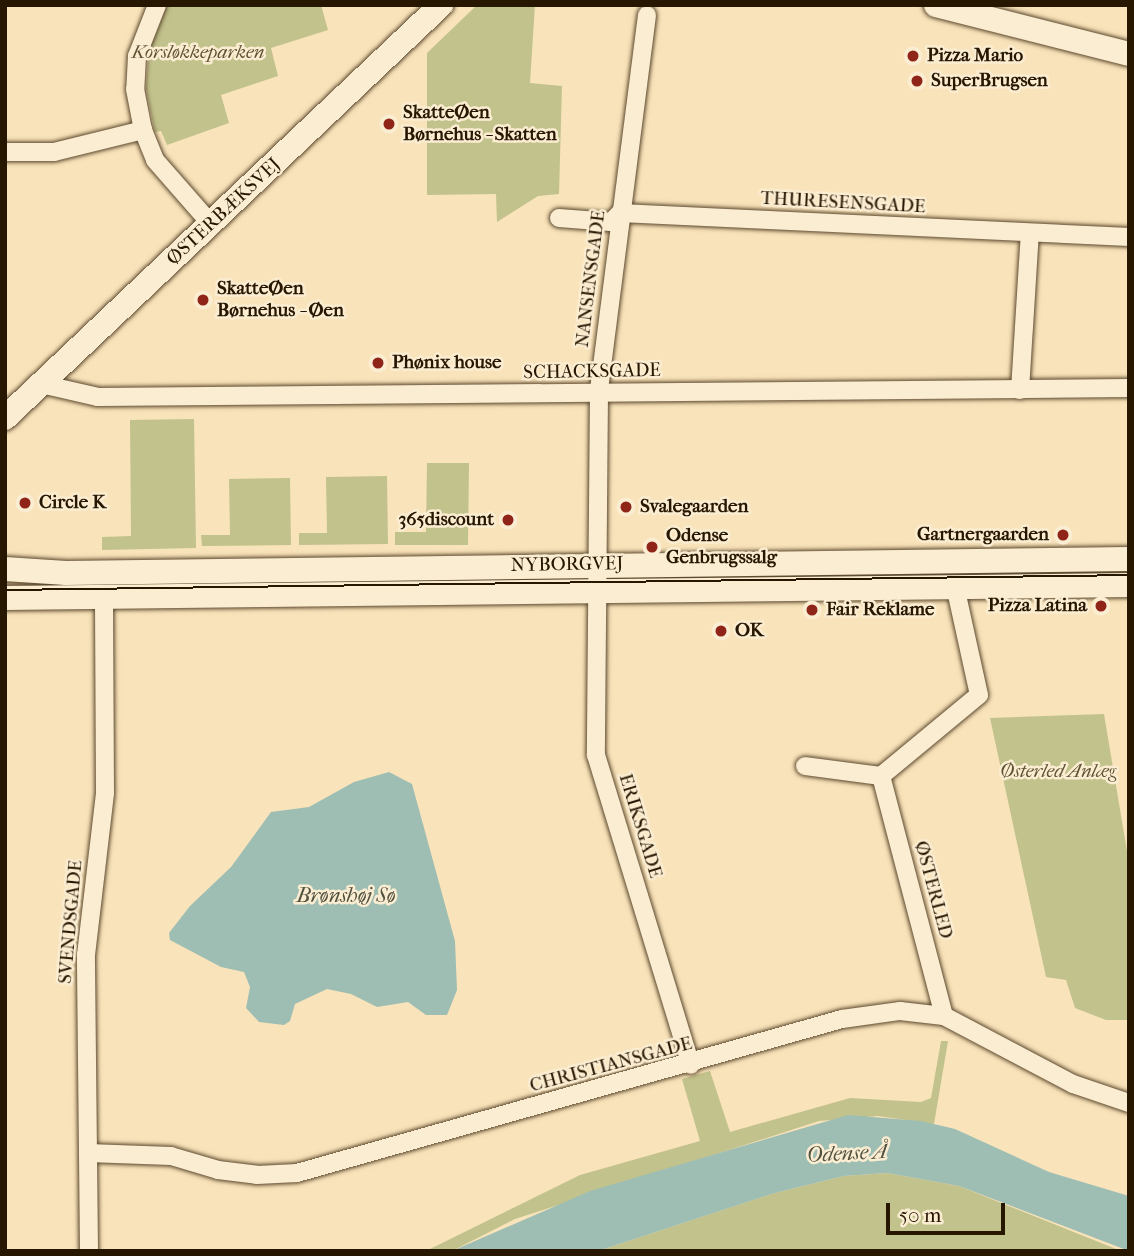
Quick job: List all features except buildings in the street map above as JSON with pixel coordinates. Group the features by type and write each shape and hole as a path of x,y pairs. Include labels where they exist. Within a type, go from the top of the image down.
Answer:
{"street":[{"path":"157,5 137,56 135,89 143,130 155,160 211,224"},
{"name":"ØSTERBÆKSVEJ","path":"5,418 441,5"},
{"path":"936,5 1129,54"},
{"name":"NANSENSGADE","path":"596,591 599,392 647,16"},
{"path":"5,152 54,152 143,130"},
{"name":"THURESENSGADE","path":"559,218 611,222 620,213 1129,237"},
{"path":"1020,390 1030,233"},
{"name":"SCHACKSGADE","path":"40,384 98,397 1129,388"},
{"name":"NYBORGVEJ","path":"5,569 66,573 1129,559"},
{"name":"NYBORGVEJ","path":"5,598 1129,585"},
{"path":"805,766 881,776 979,695 955,586"},
{"name":"ERIKSGADE","path":"596,591 596,755 691,1065"},
{"name":"SVENDSGADE","path":"89,1251 86,955 105,793 104,597"},
{"name":"ØSTERLED","path":"881,776 944,1016"},
{"name":"CHRISTIANSGADE","path":"88,1153 171,1156 218,1170 257,1175 297,1173 691,1065 842,1019 900,1011 944,1016 1073,1084 1129,1103"}],"green space":[{"name":"Korsløkkeparken","path":"167,5 321,5 328,30 271,48 278,76 221,95 229,123 167,145 161,131 155,132 146,89 149,50"},
{"path":"477,5 535,5 530,83 562,86 559,194 538,196 497,222 496,194 427,195 427,53"},
{"path":"194,419 196,548 102,550 102,537 131,536 130,420"},
{"path":"427,463 469,463 468,545 395,545 395,532 426,532"},
{"path":"387,476 388,544 299,545 299,533 327,533 326,477"},
{"path":"290,478 291,545 202,546 201,535 230,535 229,479"},
{"name":"Østerled Anlæg","path":"1104,714 1129,863 1129,1020 1106,1020 1075,1008 1066,980 1046,977 990,718"},
{"path":"941,1041 948,1041 934,1124 878,1116 819,1121 515,1219 452,1251 426,1251 580,1175 700,1141 682,1079 710,1071 730,1132 850,1098 921,1102 931,1098"},
{"path":"887,1173 959,1186 1121,1251 598,1251 775,1193 844,1176"}],"water":[{"name":"Brønshøj Sø","path":"389,772 412,784 455,941 457,990 447,1015 426,1015 408,1002 377,1007 351,994 327,989 295,1004 290,1021 284,1025 259,1022 246,1008 250,987 244,972 221,967 170,940 169,933 190,906 231,867 271,812 309,807 354,782"},
{"name":"Odense Å","path":"848,1115 921,1121 955,1129 1049,1172 1129,1196 1129,1251 959,1186 887,1173 844,1176 775,1193 598,1251 452,1251 590,1191"}],"tram line":[{"path":"5,590 1129,575"}],"place":[{"name":"Pizza Mario","path":"913,56"},
{"name":"SuperBrugsen","path":"917,81"},
{"name":"SkatteØen Børnehus - Skatten","path":"389,124"},
{"name":"SkatteØen Børnehus - Øen","path":"203,300"},
{"name":"Phønix house","path":"378,363"},
{"name":"Circle K","path":"25,503"},
{"name":"Svalegaarden","path":"626,507"},
{"name":"365discount","path":"508,520"},
{"name":"Gartnergaarden","path":"1063,535"},
{"name":"Odense Genbrugssalg","path":"652,547"},
{"name":"Pizza Latina","path":"1101,606"},
{"name":"Fair Reklame","path":"812,610"},
{"name":"OK","path":"721,631"}]}
